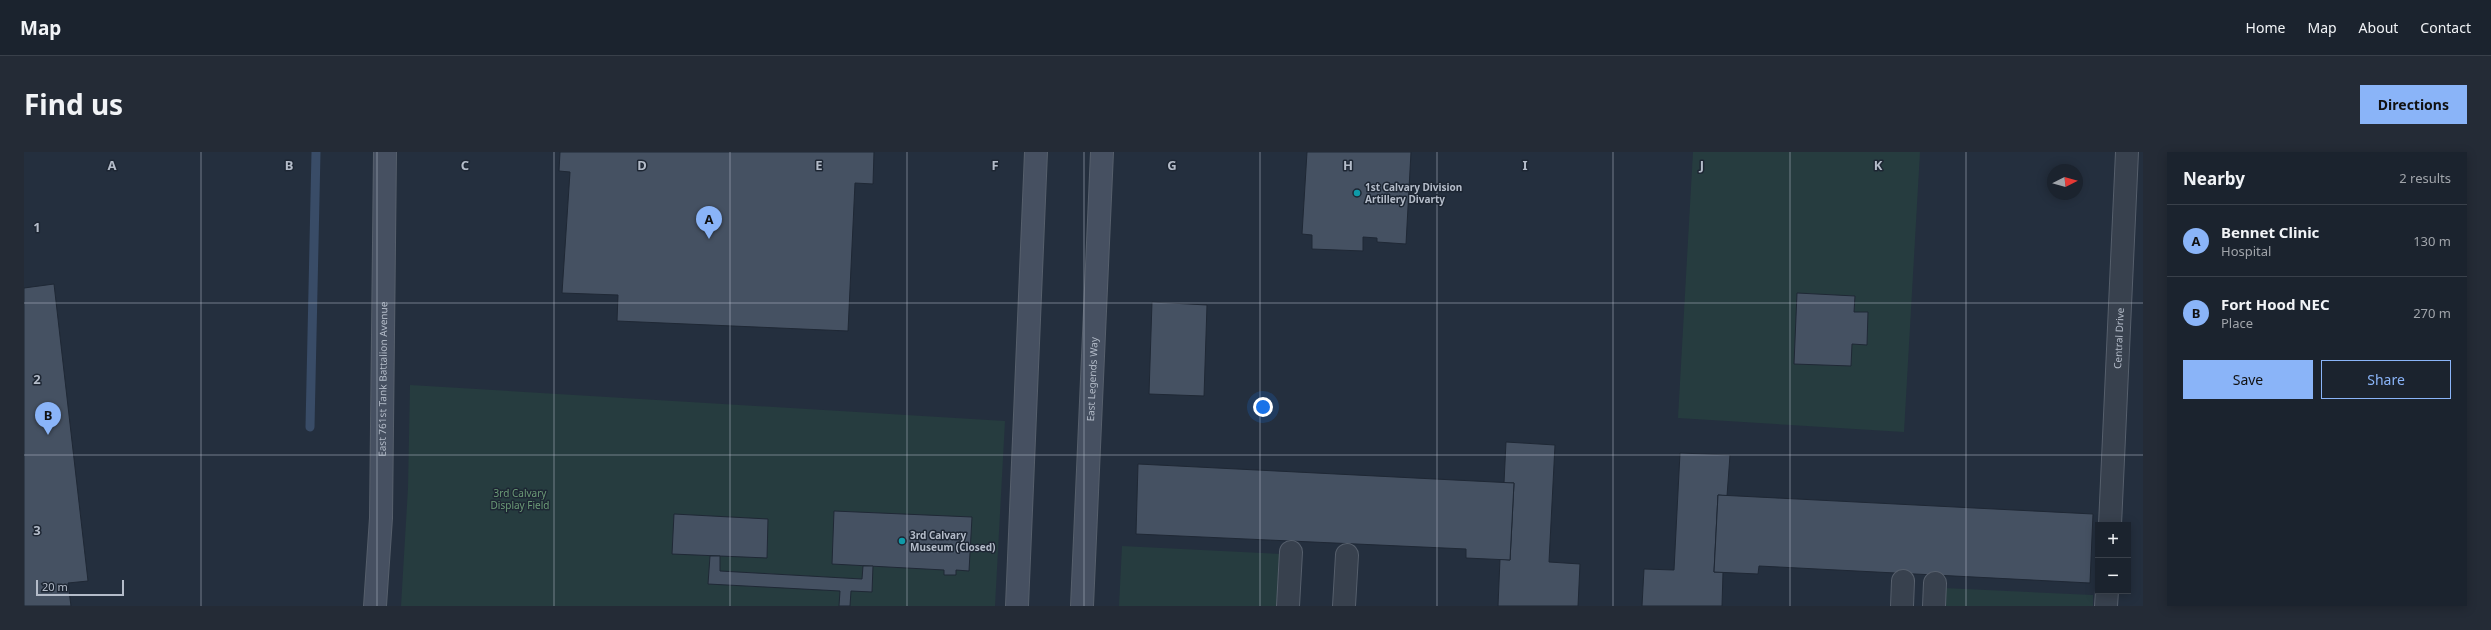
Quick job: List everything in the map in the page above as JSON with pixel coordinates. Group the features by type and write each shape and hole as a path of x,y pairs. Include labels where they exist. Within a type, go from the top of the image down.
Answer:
{"street":[{"name":"East 761st Tank Battalion Avenue","path":"374,606 381,518 385,152"},
{"path":"1017,606 1036,152"},
{"name":"East Legends Way","path":"1082,606 1102,152"},
{"name":"Central Drive","path":"2110,522 2127,152"},
{"path":"1288,606 1291,552"},
{"path":"1344,606 1347,555"},
{"path":"1902,606 1904,582"},
{"path":"1934,606 1935,583"},
{"path":"2106,594 2106,606"}],"green space":[{"path":"1693,152 1920,152 1904,432 1678,418"},
{"name":"3rd Calvary Display Field","path":"410,385 1005,421 995,606 401,606 408,488"},
{"path":"1122,546 1281,554 1278,606 1119,606"},
{"path":"1944,588 2093,595 2093,606 1943,606"}],"building":[{"path":"560,152 874,152 873,184 855,183 848,331 617,321 618,295 562,293 570,172 559,171"},
{"name":"1st Calvary Division Artillery Divarty","path":"1307,152 1411,152 1406,244 1377,242 1377,238 1363,237 1363,251 1312,249 1312,235 1302,234"},
{"path":"54,284 88,581 68,583 71,606 24,606 24,288"},
{"path":"1797,293 1855,296 1854,312 1868,312 1867,345 1852,344 1851,366 1794,364"},
{"path":"1152,302 1207,305 1204,396 1149,394"},
{"path":"1506,442 1555,445 1549,562 1580,564 1578,606 1498,606 1500,559 1510,560 1514,483 1504,483"},
{"path":"1680,453 1730,455 1727,496 1718,495 1714,572 1723,572 1722,606 1642,606 1644,569 1674,570"},
{"path":"1138,464 1514,483 1510,560 1466,558 1466,549 1136,534"},
{"path":"1718,495 2093,514 2090,583 1759,566 1758,574 1714,572"},
{"name":"3rd Calvary Museum (Closed)","path":"834,511 972,517 969,571 956,570 956,575 944,575 944,570 832,564"},
{"path":"674,514 768,519 767,558 672,554"},
{"path":"710,556 720,556 720,571 862,579 863,566 873,566 872,592 851,591 850,606 839,606 840,591 708,584"}],"waterway":[{"path":"310,427 316,152"}],"place":[{"name":"1st Calvary Division Artillery Divarty","path":"1357,193"},
{"name":"Bennet Clinic","path":"709,239"},
{"name":"Fort Hood NEC","path":"48,435"},
{"name":"3rd Calvary Museum (Closed)","path":"902,541"}]}
